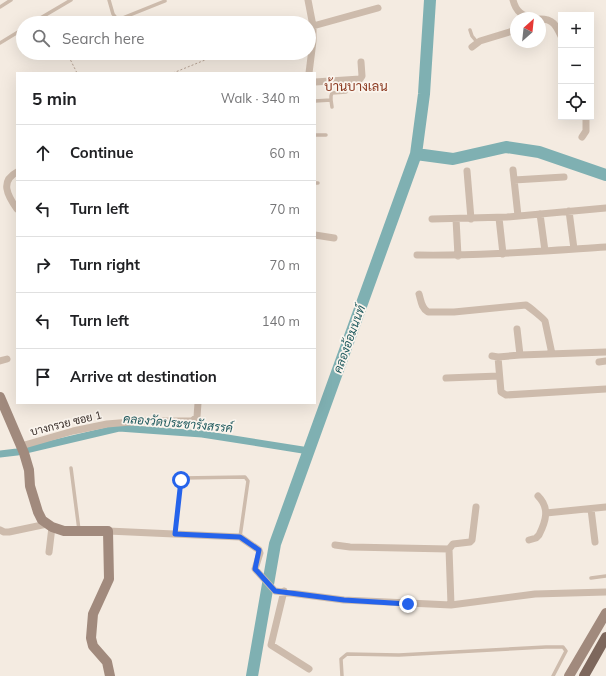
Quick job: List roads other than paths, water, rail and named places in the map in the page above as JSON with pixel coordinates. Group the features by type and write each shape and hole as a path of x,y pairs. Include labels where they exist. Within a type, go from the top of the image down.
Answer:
{"main road":[{"path":"584,676 606,638"}],"street":[{"path":"308,0 311,16"},
{"path":"513,0 518,12"},
{"path":"316,25 378,8"},
{"path":"546,19 552,21 558,30"},
{"path":"475,45 498,34 510,31"},
{"path":"309,72 311,60"},
{"path":"316,82 360,79 362,76 361,62"},
{"path":"582,138 586,131 586,120"},
{"path":"513,170 518,216"},
{"path":"467,171 471,218"},
{"path":"16,172 9,175 5,179 4,185 7,194 16,208"},
{"path":"514,180 564,177"},
{"path":"432,219 499,218 606,208"},
{"path":"569,211 574,249"},
{"path":"540,214 545,250"},
{"path":"499,218 503,254"},
{"path":"456,219 458,256"},
{"path":"316,235 334,238"},
{"path":"417,255 458,256 606,247"},
{"path":"420,294 422,307 428,312 478,310 526,305 530,306 533,311 544,318 552,354"},
{"path":"517,329 520,355"},
{"path":"606,352 495,357 501,392 506,395 606,389"},
{"path":"446,378 499,376"},
{"path":"0,397 22,449 29,470 30,486 38,512 42,520 49,526 64,531 108,531 240,537 259,550 255,569 275,591 344,600 451,605 535,594 606,592"},
{"name":"บางกรวย ซอย 1","path":"22,449 73,431 107,424 142,421 192,421 197,417 198,404"},
{"path":"529,540 536,538 539,535 546,513 543,500 538,496"},
{"path":"451,605 449,549 453,544 470,542 472,540 476,507"},
{"path":"546,513 606,507"},
{"path":"591,509 595,542"},
{"path":"0,530 9,532 49,526"},
{"path":"49,526 49,552"},
{"path":"108,531 109,579 93,614 91,638 93,646 107,662 110,676"},
{"path":"335,545 350,547 449,549"},
{"path":"284,591 271,645 309,669"},
{"path":"570,676 606,614"}],"lane":[{"path":"0,7 11,0"},
{"path":"44,16 71,0"},
{"path":"109,0 115,16"},
{"path":"128,16 166,1"},
{"path":"470,30 475,45"},
{"path":"0,43 16,33"},
{"path":"332,107 332,93 346,92"},
{"path":"316,101 331,100"},
{"path":"316,135 326,135"},
{"path":"71,468 79,531"},
{"path":"175,534 182,478 244,477 248,481 240,537"},
{"path":"590,578 606,576"},
{"path":"342,676 341,659 347,654 399,655 563,647 566,651 553,676"}],"waterway":[{"name":"คลองอ้อมนนท์","path":"252,676 275,544 416,154 424,94 430,0"},
{"path":"416,154 453,159 506,147 539,152 606,175"},
{"name":"คลองวัดประชารังสรรค์","path":"0,454 17,452 119,428 202,434 309,451"}],"district":[{"name":"บ้านบางเลน","path":"356,86"}]}
